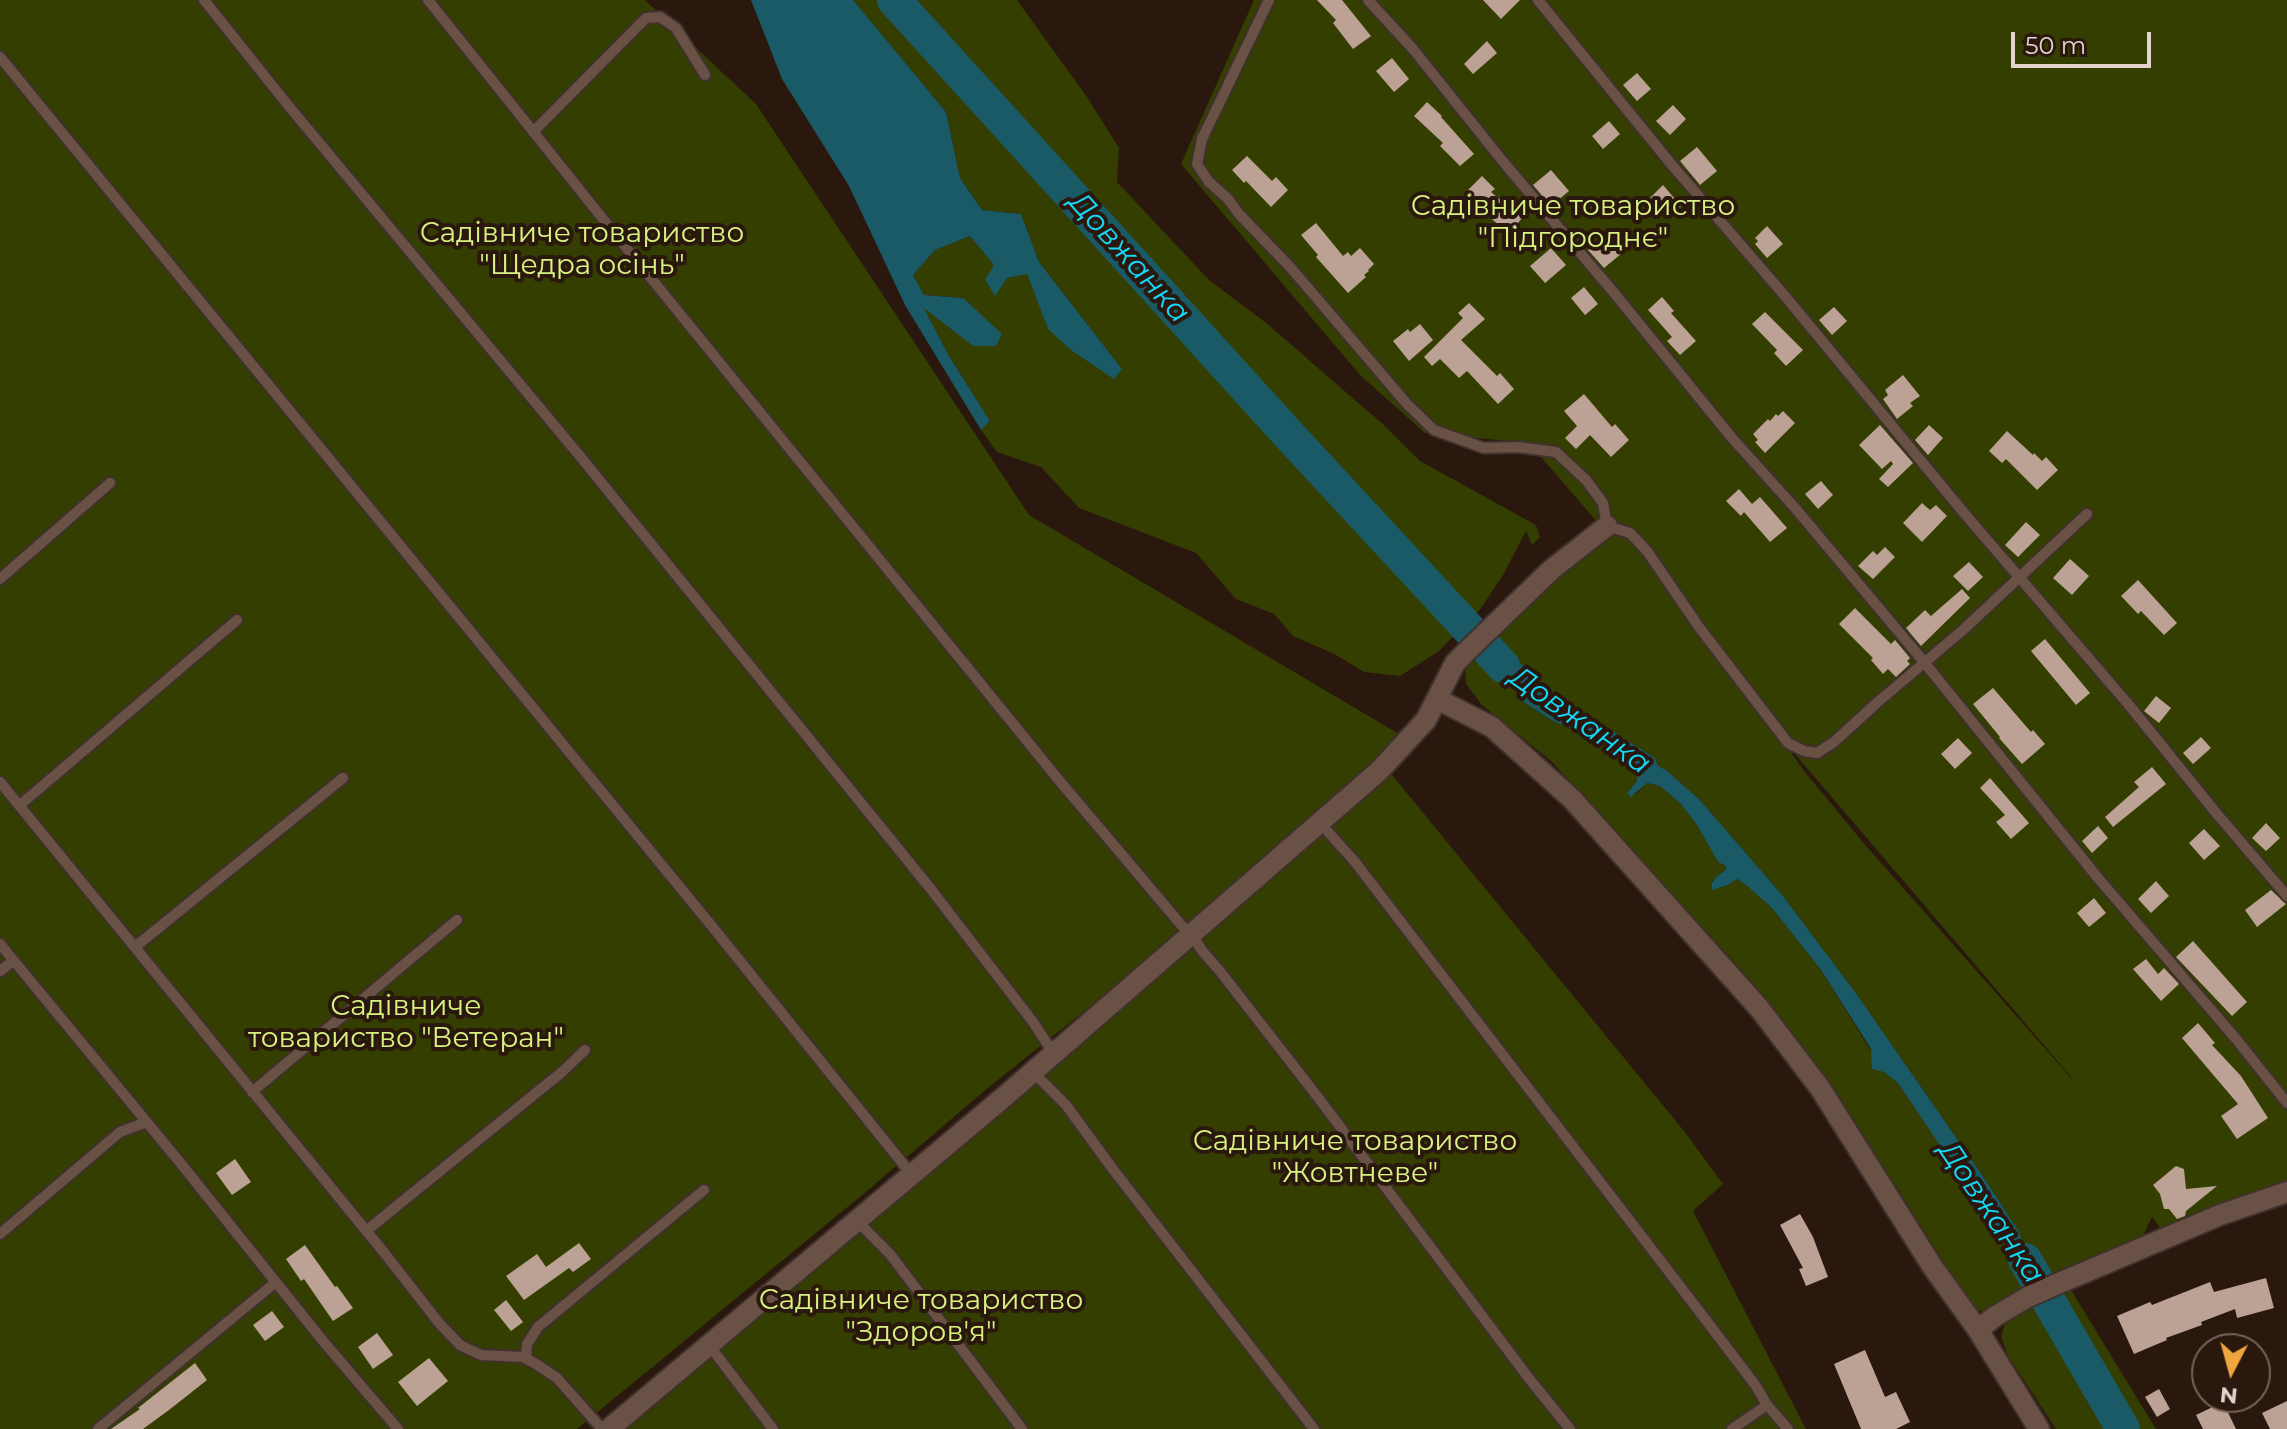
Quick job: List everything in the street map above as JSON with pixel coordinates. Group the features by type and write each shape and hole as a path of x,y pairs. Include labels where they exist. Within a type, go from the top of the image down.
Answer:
{"street":[{"path":"609,1429 912,1175 1321,824 1379,771 1426,720 1455,663 1551,570 1607,526"},
{"path":"1437,699 1492,727 1572,799 1759,1008 1820,1088 2039,1429"},
{"path":"1978,1330 2028,1297 2057,1284 2220,1215 2287,1192"}],"lane":[{"path":"204,0 930,888 1054,1054"},
{"path":"428,0 1058,779 1192,935 1570,1429"},
{"path":"1269,0 1202,139 1197,164 1209,182 1291,268 1407,404 1434,430 1484,448 1518,447 1556,452 1586,480 1603,503 1607,526 1630,533 1647,551 1699,627 1788,743 1817,753 1834,742 1963,630 2087,514"},
{"path":"1368,0 1413,49 1732,438 1924,662 2098,878 2287,1103"},
{"path":"1538,0 1671,164 2287,896"},
{"path":"533,132 646,18 660,17 676,28 705,75"},
{"path":"0,57 912,1175"},
{"path":"0,579 110,483"},
{"path":"20,805 237,620"},
{"path":"135,947 343,778"},
{"path":"0,782 439,1323 460,1345 481,1355 526,1358 557,1378 602,1429"},
{"path":"1321,824 1355,862 1788,1429"},
{"path":"252,1092 457,920"},
{"path":"0,944 398,1429"},
{"path":"0,971 13,961"},
{"path":"366,1231 585,1050"},
{"path":"1033,1072 1066,1105 1314,1429"},
{"path":"0,1234 120,1132 147,1122"},
{"path":"526,1358 527,1344 538,1327 704,1190"},
{"path":"857,1221 890,1254 1022,1429"},
{"path":"98,1429 276,1282"},
{"path":"708,1344 773,1429"},
{"path":"1732,1429 1767,1405"}],"green space":[{"name":"Садівниче товариство \"Ветеран\"","path":"0,0 645,0 756,104 1029,515 1404,737 1349,800 989,1087 577,1429 0,1429"},
{"path":"853,0 1017,0 1087,97 1119,148 1117,182 1209,280 1265,322 1385,426 1420,461 1536,525 1540,537 1532,545 1526,531 1481,608 1439,651 1400,676 1364,672 1334,654 1293,636 1274,614 1236,599 1196,553 1079,508 1041,467 997,452 981,430 990,421 949,356 923,306 963,298 924,295 913,275 935,250 970,236 994,265 995,295 1007,278 1027,273 1048,329 1114,378 1122,369 1039,262 1021,214 982,210 960,178 946,112"},
{"name":"Садівниче товариство \"Підгороднє\"","path":"1254,0 2287,0 2287,1187 2162,1230 2152,1217 2143,1236 2061,1277 2040,1282 2018,1230 1980,1172 1858,996 1783,896 1699,799 1658,766 1655,758 1611,730 1559,703 1533,678 1490,645 1486,631 1603,529 1529,443 1425,433 1360,375 1181,164","holes":["1777,733 2072,1078 1867,847"]},
{"path":"1486,650 1485,657 1525,703 1553,721 1598,739 1624,757 1637,774 1637,781 1627,793 1636,794 1647,783 1660,786 1680,803 1718,862 1726,866 1726,870 1711,884 1712,889 1737,879 1772,908 1821,970 1884,1072 1898,1083 2033,1290 1989,1314 1978,1310 1960,1288 1824,1076 1781,1026 1744,973 1551,761 1482,705 1466,684 1465,668 1474,656"},
{"name":"Садівниче товариство \"Жовтневе\"","path":"1388,770 1684,1131 1723,1184 1693,1211 1806,1429 607,1429"},
{"path":"2068,1285 2156,1429 2056,1429 2008,1356 2001,1336 2006,1321"}],"water":[{"path":"751,0 853,0 946,112 960,178 982,210 1021,214 1039,262 1122,369 1114,379 1071,350 1048,329 1027,274 1007,278 995,296 985,280 994,265 970,236 935,250 913,275 924,295 963,298 1002,334 996,346 973,346 924,308 949,356 990,421 981,430 905,305 849,186 782,79"},
{"path":"1490,645 1506,649 1559,702 1655,758 1658,766 1699,799 1783,896 1858,996 1980,1172 2018,1230 2040,1282 2031,1287 1898,1083 1884,1072 1872,1069 1871,1049 1821,970 1772,908 1737,879 1712,890 1711,885 1726,870 1726,866 1718,862 1680,803 1660,786 1647,783 1631,797 1627,793 1637,781 1637,774 1624,757 1598,739 1553,721 1525,703 1481,653"}],"building":[{"path":"1317,0 1342,0 1371,36 1353,49 1333,23 1336,20"},
{"path":"1483,0 1520,0 1501,19"},
{"path":"1487,41 1497,53 1473,74 1464,64"},
{"path":"1392,58 1409,79 1394,92 1376,71"},
{"path":"1637,73 1651,89 1637,101 1623,85"},
{"path":"1427,102 1474,154 1460,166 1440,146 1443,143 1414,116"},
{"path":"1673,105 1686,119 1670,135 1656,121"},
{"path":"1609,121 1620,134 1603,149 1592,136"},
{"path":"1697,147 1717,171 1700,185 1680,161"},
{"path":"1247,156 1272,181 1276,177 1288,190 1271,207 1232,170"},
{"path":"1551,170 1569,191 1551,206 1533,185"},
{"path":"1482,176 1495,189 1491,192 1522,218 1509,234 1467,191"},
{"path":"1663,185 1681,206 1666,219 1647,201"},
{"path":"1316,223 1343,256 1348,252 1351,256 1360,248 1374,264 1364,275 1366,277 1348,293 1301,235"},
{"path":"1767,226 1783,244 1767,258 1755,244 1758,241 1755,238"},
{"path":"1611,231 1627,249 1604,268 1588,250"},
{"path":"1551,248 1566,265 1545,283 1530,266"},
{"path":"1584,287 1598,304 1585,315 1571,298"},
{"path":"1662,297 1674,311 1671,313 1696,341 1680,355 1667,341 1672,337 1648,310"},
{"path":"1469,303 1485,319 1461,340 1514,389 1498,404 1467,371 1459,378 1440,359 1432,366 1424,357 1463,318 1458,313"},
{"path":"1834,307 1847,321 1832,335 1819,320"},
{"path":"1765,312 1803,350 1786,366 1774,353 1777,350 1752,324"},
{"path":"1420,324 1433,340 1409,361 1393,341"},
{"path":"1903,375 1920,396 1897,419 1883,399 1888,395 1885,390"},
{"path":"1584,394 1612,427 1615,424 1629,440 1611,457 1590,435 1576,449 1565,438 1577,426 1564,411"},
{"path":"1783,411 1795,423 1765,453 1755,442 1758,440 1753,434 1768,419 1770,421"},
{"path":"1880,425 1913,463 1888,487 1879,479 1893,464 1891,461 1882,469 1859,445"},
{"path":"1929,425 1943,438 1928,455 1915,440"},
{"path":"2007,431 2033,455 2042,461 2046,457 2058,470 2037,490 2006,459 2002,463 1989,451"},
{"path":"1821,481 1833,495 1818,509 1805,494"},
{"path":"1739,489 1752,504 1760,497 1787,528 1770,542 1744,512 1741,516 1726,501"},
{"path":"1922,503 1930,510 1936,505 1947,516 1922,542 1903,523"},
{"path":"2026,522 2040,535 2018,557 2005,545"},
{"path":"1885,547 1895,557 1873,579 1858,566 1873,551 1877,555"},
{"path":"2070,559 2089,576 2072,595 2053,578"},
{"path":"1969,562 1983,577 1968,591 1953,576"},
{"path":"2138,580 2177,623 2164,635 2121,596"},
{"path":"1962,589 1970,598 1921,646 1906,628 1925,610 1931,616"},
{"path":"1855,608 1891,644 1895,640 1910,658 1907,661 1910,664 1896,677 1888,669 1883,674 1871,660 1873,658 1839,624"},
{"path":"2045,639 2090,693 2076,705 2031,651"},
{"path":"1993,688 2045,744 2022,764 1973,704"},
{"path":"2156,696 2171,708 2159,723 2144,711"},
{"path":"2201,737 2211,748 2193,764 2183,753"},
{"path":"1958,738 1972,753 1955,769 1941,754"},
{"path":"2152,767 2166,784 2113,827 2105,817 2139,787 2134,782"},
{"path":"1990,778 2029,823 2011,839 1996,822 2005,815 1980,788"},
{"path":"2266,823 2280,838 2266,851 2252,838"},
{"path":"2098,826 2108,838 2092,853 2082,841"},
{"path":"2204,829 2220,846 2204,860 2189,843"},
{"path":"2156,881 2169,896 2151,913 2138,899"},
{"path":"2271,890 2286,904 2257,927 2245,910"},
{"path":"2094,898 2106,913 2089,927 2077,913"},
{"path":"2193,941 2247,1002 2232,1016 2176,957"},
{"path":"2146,959 2158,974 2164,968 2179,984 2161,1001 2133,969"},
{"path":"2198,1023 2215,1043 2212,1045 2241,1076 2268,1118 2237,1139 2221,1116 2238,1104 2182,1038"},
{"path":"235,1159 251,1182 232,1195 216,1173"},
{"path":"2176,1166 2184,1169 2186,1189 2217,1186 2186,1211 2185,1216 2177,1219 2169,1209 2164,1209 2160,1194 2153,1185"},
{"path":"1800,1214 1813,1237 1828,1277 1806,1286 1799,1269 1803,1268 1780,1225"},
{"path":"579,1243 591,1259 573,1272 569,1268 524,1300 506,1276 537,1254 546,1267"},
{"path":"305,1245 353,1308 333,1321 286,1259"},
{"path":"2266,1278 2274,1308 2237,1318 2235,1309 2134,1354 2117,1316 2210,1282 2214,1292"},
{"path":"506,1300 523,1322 511,1331 494,1310"},
{"path":"272,1311 284,1327 265,1341 253,1325"},
{"path":"377,1333 393,1355 373,1369 358,1347"},
{"path":"1865,1350 1885,1397 1896,1392 1910,1422 1896,1429 1861,1429 1834,1364"},
{"path":"429,1358 448,1381 417,1406 398,1382"},
{"path":"195,1363 207,1380 169,1410 143,1429 111,1429 140,1409"},
{"path":"2159,1389 2170,1409 2157,1417 2145,1397"},
{"path":"2287,1401 2287,1429 2270,1429 2262,1413 2271,1413 2271,1409"},
{"path":"2228,1413 2236,1429 2203,1429 2196,1415"}],"waterway":[{"name":"Довжанка","path":"894,0 1503,666"},
{"name":"Довжанка","path":"2025,1260 2123,1429"}],"park label":[{"name":"Садівниче товариство \"Щедра осінь\"","path":"582,250"},
{"name":"Садівниче товариство \"Здоров'я\"","path":"921,1317"}]}
